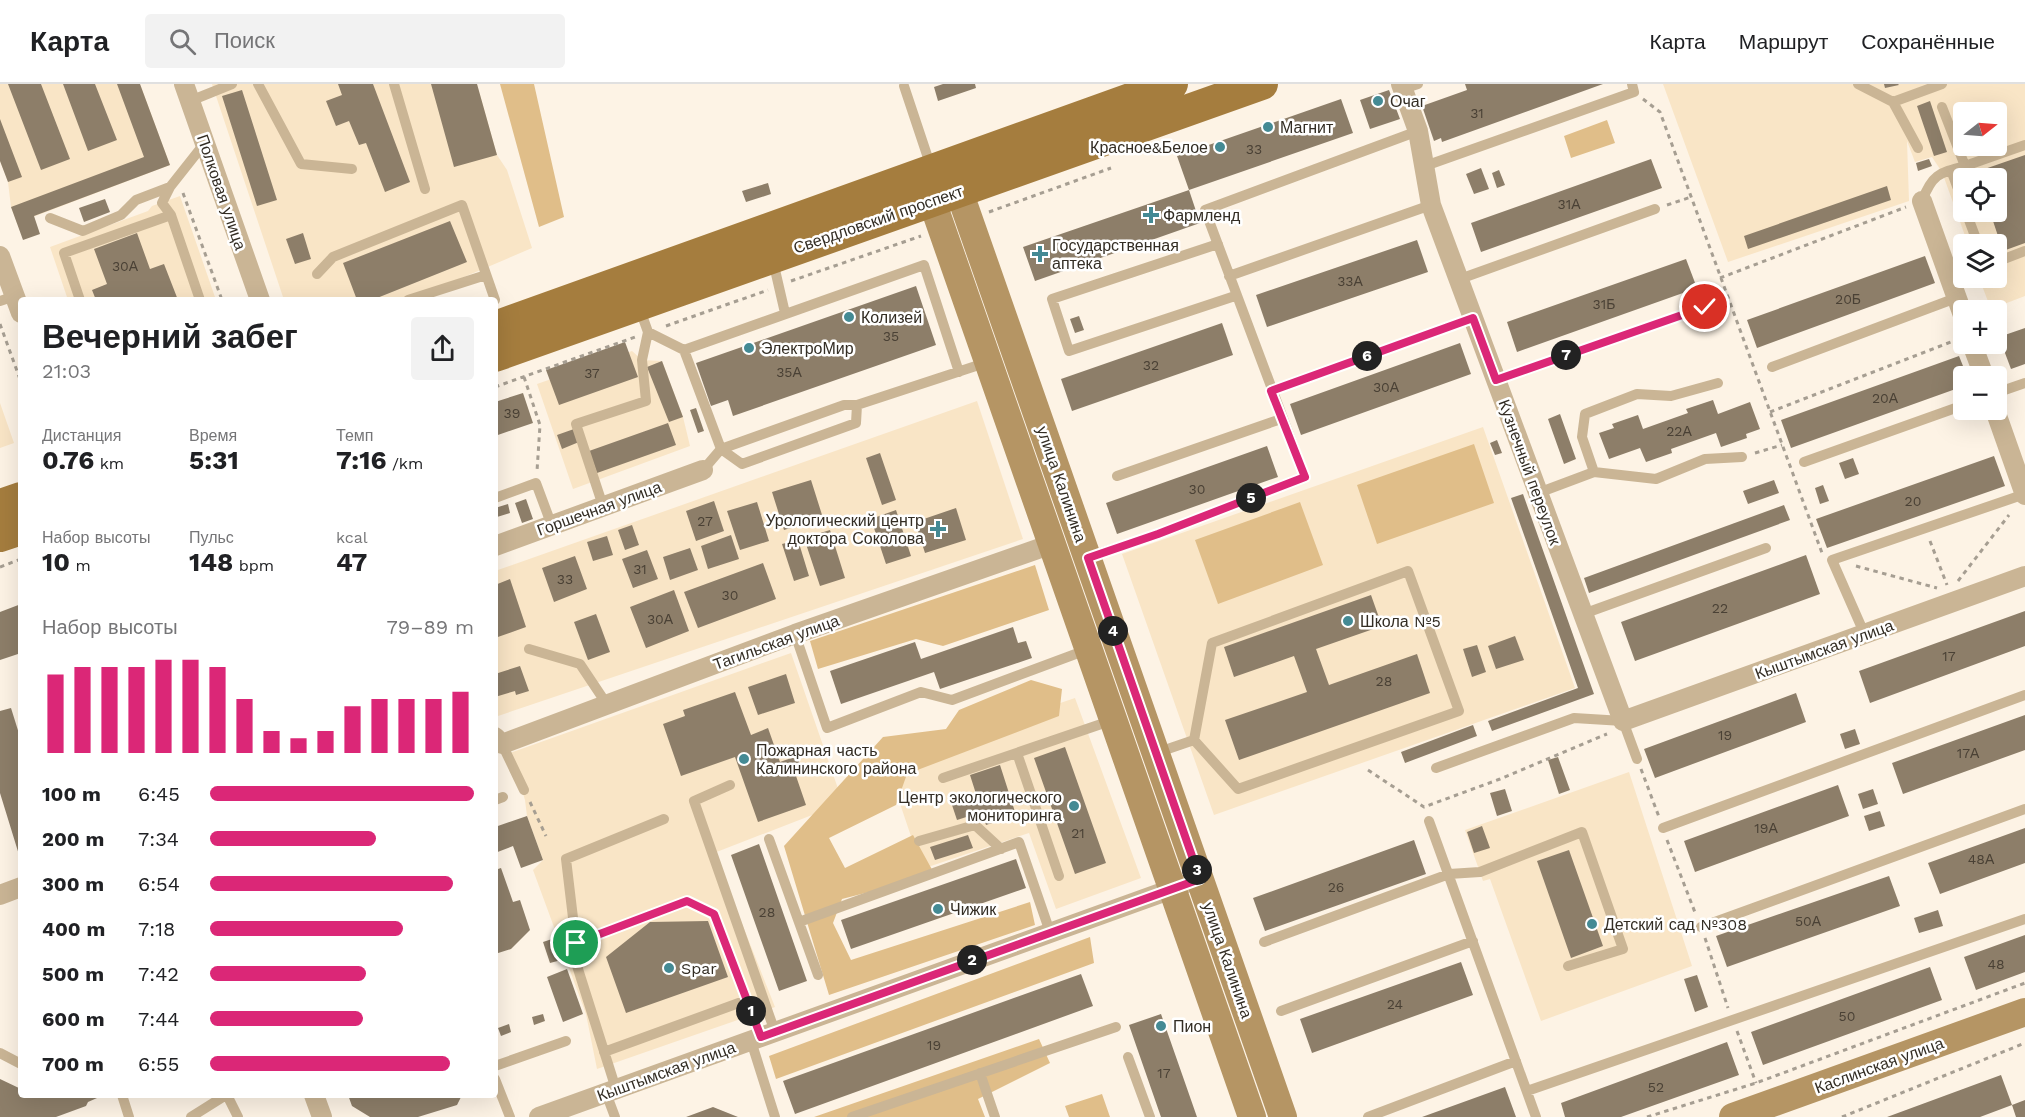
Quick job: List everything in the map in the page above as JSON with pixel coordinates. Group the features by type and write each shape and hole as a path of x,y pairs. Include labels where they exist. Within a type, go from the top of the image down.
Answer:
{"main road":[{"name":"Свердловский проспект","path":"498,313 932,170 1172,84"},
{"name":"Свердловский проспект","path":"498,355 643,318 951,210 1262,84"},
{"path":"932,170 951,210"},
{"name":"улица Калинина","path":"951,210 989,362 1252,1117"},
{"name":"улица Калинина","path":"951,210 1088,558 1283,1117"},
{"path":"0,505 18,499"},
{"path":"0,536 18,530"},
{"name":"Каслинская улица","path":"1733,1117 1778,1105 2025,1012"}],"street":[{"name":"Кузнечный переулок","path":"1407,86 1418,131 1431,205 1457,280 1624,723"},
{"name":"Полковая улица","path":"187,92 259,297"},
{"path":"1922,201 1956,298"},
{"path":"0,257 12,303"},
{"path":"1999,420 2025,494"},
{"name":"Горшечная улица","path":"498,545 703,470"},
{"name":"Тагильская улица","path":"499,740 608,706 795,633 1052,544"},
{"name":"Кыштымская улица","path":"1624,723 1865,635 1952,597 2025,576"},
{"name":"Кыштымская улица","path":"539,1117 1200,879"},
{"path":"0,895 18,888"},
{"path":"315,1098 322,1117"}],"lane":[{"path":"187,92 232,84"},
{"path":"258,84 301,164 352,170"},
{"path":"394,84 424,189"},
{"path":"1858,84 1893,102 1918,148"},
{"path":"1893,102 1942,84"},
{"path":"904,85 932,170"},
{"path":"1425,166 1633,88"},
{"path":"1942,107 1965,166"},
{"path":"1305,477 1281,419 1205,210 1418,131"},
{"path":"199,297 171,215 162,203 177,177 204,144"},
{"path":"1922,201 1930,181 1942,172 2025,145"},
{"path":"1951,170 1953,175"},
{"path":"50,218 83,231 121,215 136,200 170,187"},
{"path":"317,274 333,257 462,205 492,297"},
{"path":"1229,276 1431,205"},
{"path":"1457,280 1655,209"},
{"path":"79,297 64,253 171,215"},
{"path":"1218,244 1052,299 1069,351 1235,296"},
{"path":"2007,258 2025,251"},
{"path":"684,350 924,265 959,372"},
{"path":"776,271 785,313"},
{"path":"417,297 486,274"},
{"path":"1772,367 1956,298"},
{"path":"1496,380 1705,307"},
{"path":"643,318 684,350 721,449 742,464 856,423 857,405"},
{"path":"603,506 576,424 646,401 642,360 643,318"},
{"path":"1271,391 1473,318"},
{"path":"703,470 721,449 844,405 857,405 989,362"},
{"path":"1594,472 1582,437 1585,414 1637,394 1671,396 1718,382"},
{"path":"2007,389 2025,383"},
{"path":"1804,462 1953,409"},
{"path":"1117,476 1281,419"},
{"path":"1538,493 1594,472 1656,479 1705,459 1742,457"},
{"path":"498,497 536,483 552,526"},
{"path":"1865,635 1832,560 2025,494"},
{"path":"1088,558 1158,534"},
{"path":"1583,614 1766,548"},
{"path":"1408,571 1459,711 1238,789 1194,740 1212,643 1408,571"},
{"path":"795,633 827,728 921,692 952,699 1089,649"},
{"path":"530,649 580,664 608,706"},
{"path":"1663,828 2025,695"},
{"path":"1436,768 1574,718 1624,723 1637,759"},
{"path":"943,778 1114,720"},
{"path":"499,740 524,790"},
{"path":"1156,753 1194,740"},
{"path":"1017,753 1059,876"},
{"path":"730,785 694,801 762,1037 775,1117"},
{"path":"1701,927 2025,809"},
{"path":"615,1117 604,1052 572,950 576,943 566,859 664,819"},
{"path":"1429,821 1536,1117"},
{"path":"919,842 975,825 1001,849"},
{"path":"1264,942 1449,874 1480,872 1582,832 1623,949 1568,966"},
{"path":"770,839 818,975"},
{"path":"799,922 1019,842 1050,932"},
{"path":"576,943 687,901 714,914 762,1037"},
{"path":"1527,1091 2025,918"},
{"path":"1281,1011 1473,941"},
{"path":"604,1052 747,1000"},
{"path":"852,1117 1116,1027"},
{"path":"498,1065 566,1041"},
{"path":"0,1053 18,1062"},
{"path":"1128,1057 1150,1117"},
{"path":"1368,1117 1516,1061"},
{"path":"980,1073 995,1117"},
{"path":"498,1087 510,1117"},
{"path":"123,1098 128,1117"},
{"path":"191,1117 221,1098"},
{"path":"228,1098 238,1117"}],"path":[{"path":"1633,88 1659,112 1820,552 1832,560 1952,597"},
{"path":"498,386 524,377 643,318 951,210 1112,168"},
{"path":"177,177 221,297"},
{"path":"1655,209 1691,197"},
{"path":"1720,278 1922,201"},
{"path":"0,324 18,374"},
{"path":"1770,412 1953,342"},
{"path":"524,377 540,425 536,483"},
{"path":"1742,457 1782,445"},
{"path":"1158,534 1305,477"},
{"path":"1952,597 2025,494"},
{"path":"1925,528 1952,597"},
{"path":"0,567 18,560"},
{"path":"1368,770 1424,807 1500,779 1624,723"},
{"path":"524,790 546,836"},
{"path":"1647,1117 1756,1083 2025,983"},
{"path":"1842,1117 2025,1043"}],"shaded area":[{"path":"0,84 140,84 170,165 17,223 11,207 8,182 0,161"},
{"path":"212,84 477,84 497,155 507,170 532,248 417,297 283,297"},
{"path":"500,84 534,84 564,217 539,227"},
{"path":"1663,84 2025,84 2025,296 2007,303 2007,300 1988,300 1983,288 2007,288 2007,234 1964,234 1960,222 2007,222 2007,168 1953,168 1953,202 1942,172 1932,157 1915,162 1907,141 1909,201 1728,262"},
{"path":"1607,120 1615,143 1571,158 1564,136"},
{"path":"180,196 215,297 67,297 50,247 148,211 152,206"},
{"path":"632,351 642,360 662,361 683,417 690,446 573,489 537,384"},
{"path":"977,401 1023,539 498,716 498,570"},
{"path":"0,403 14,443 0,448"},
{"name":"Школа №5","path":"1483,427 1575,688 1214,815 1122,554"},
{"path":"1474,444 1494,503 1377,544 1357,485"},
{"path":"1300,502 1323,565 1218,604 1195,540"},
{"path":"1035,565 1049,610 943,646 916,639 818,669 810,641"},
{"path":"791,653 843,803 714,853 775,1007 597,1069 586,1014 533,870 543,860 527,816 525,800 510,753"},
{"path":"1031,680 1062,689 1059,716 907,774 896,805 829,838 845,868 913,835 935,875 842,899 833,923 851,960 1030,902 1035,925 829,995 784,846 883,737 946,729 959,710"},
{"path":"1075,698 1141,878 1056,909 1029,833 922,869 886,762"},
{"name":"Детский сад №308","path":"1629,772 1692,966 1541,1021 1490,879 1483,881 1465,830"},
{"path":"1090,937 1094,963 776,1079 769,1056"},
{"path":"1039,1039 1050,1063 978,1099 985,1117 814,1117"},
{"path":"1102,1094 1110,1117 1069,1117 1065,1106"}],"building":[{"path":"8,84 41,84 70,159 41,170"},
{"path":"63,84 95,84 117,140 88,151"},
{"path":"117,84 140,84 170,165 34,216 40,234 23,240 11,207 144,157"},
{"path":"338,84 373,84 410,182 385,192 366,143 359,145 349,121 336,126 326,101 342,95"},
{"path":"431,84 477,84 497,155 454,167"},
{"path":"943,84 975,84 976,88 938,101 934,87"},
{"path":"1465,84 1603,84 1442,142 1441,138 1434,141 1422,106 1467,90"},
{"path":"1884,84 1898,84 1899,85 1885,88"},
{"path":"242,90 277,200 257,206 222,96"},
{"path":"1389,90 1400,119 1370,129 1360,100"},
{"path":"1341,99 1353,133 1189,190 1177,156"},
{"path":"1930,101 1947,152 1934,156 1917,106"},
{"path":"0,119 22,177 8,182 0,161"},
{"path":"2025,155 2025,243 2007,250 2007,234 1997,234 1993,222 2007,222 2007,168 1988,168"},
{"path":"1651,159 1662,188 1481,252 1471,223"},
{"path":"1929,159 1932,166 1918,171 1916,163"},
{"path":"1481,168 1489,189 1474,194 1466,174"},
{"path":"1499,170 1505,185 1497,188 1492,173"},
{"path":"768,183 771,194 746,202 742,191"},
{"path":"1887,186 1891,200 1748,249 1744,236"},
{"path":"1189,190 1200,223 1035,281 1023,247"},
{"path":"105,199 110,212 84,222 79,208"},
{"path":"450,221 467,262 380,297 356,297 343,263"},
{"path":"137,233 150,269 164,264 177,297 95,297 92,290 107,284 94,249"},
{"path":"303,233 311,259 295,264 286,239"},
{"path":"1417,240 1428,272 1267,327 1256,295"},
{"path":"1925,256 1935,283 1757,348 1747,320"},
{"path":"1686,259 1697,288 1517,352 1507,322"},
{"path":"916,286 936,345 733,416 728,400 711,406 696,363"},
{"path":"1079,316 1084,330 1075,333 1070,319"},
{"path":"1222,323 1233,355 1072,411 1061,379"},
{"path":"2025,328 2025,364 2011,369 2005,354 2007,334"},
{"path":"625,342 638,377 559,405 546,370"},
{"path":"1460,343 1471,374 1301,435 1290,404"},
{"path":"1959,356 1963,366 1953,366 1953,390 1791,448 1781,420"},
{"path":"662,361 683,417 669,422 647,367"},
{"path":"523,393 533,423 498,435 498,401"},
{"path":"1713,400 1718,414 1750,402 1760,429 1746,434 1747,438 1721,447 1716,433 1671,449 1672,453 1646,462 1640,448 1609,459 1599,433 1614,428 1612,424 1638,415 1643,429 1688,413 1686,409"},
{"path":"696,408 704,431 698,433 690,410"},
{"path":"1560,414 1576,459 1564,464 1548,419"},
{"path":"668,423 676,445 597,473 589,451"},
{"path":"574,429 579,442 562,449 557,435"},
{"path":"1497,440 1502,453 1495,455 1490,443"},
{"path":"1267,446 1278,477 1117,534 1106,503"},
{"path":"880,453 896,500 882,505 866,458"},
{"path":"1994,456 2005,486 1827,548 1816,519"},
{"path":"1853,458 1859,474 1845,479 1839,463"},
{"path":"811,480 823,518 784,530 772,492"},
{"path":"1774,480 1779,493 1748,504 1743,491"},
{"path":"1823,485 1829,501 1820,504 1815,488"},
{"path":"1523,494 1594,694 1492,731 1488,721 1578,688 1511,498"},
{"path":"526,499 533,519 522,523 515,503"},
{"path":"714,501 724,531 696,541 686,511"},
{"path":"757,502 769,541 740,550 727,511"},
{"path":"508,504 510,513 498,517 498,507"},
{"path":"1784,505 1790,520 1589,593 1584,578"},
{"path":"956,508 966,540 925,553 915,522"},
{"path":"896,510 911,556 886,564 871,519"},
{"path":"632,525 639,545 625,550 618,530"},
{"path":"830,530 845,578 820,586 804,538"},
{"path":"731,535 739,559 708,569 701,546"},
{"path":"607,536 613,555 593,561 587,542"},
{"path":"798,540 809,576 794,581 782,544"},
{"path":"690,548 698,570 670,580 663,557"},
{"path":"647,550 658,579 633,588 622,559"},
{"path":"1806,555 1820,594 1635,661 1621,622"},
{"path":"575,556 587,589 554,602 542,568"},
{"path":"763,563 776,599 698,628 684,592"},
{"path":"510,579 526,627 498,637 498,584"},
{"path":"674,590 689,631 646,648 630,607"},
{"path":"1371,595 1382,626 1316,649 1329,685 1417,654 1430,693 1239,760 1225,720 1307,692 1294,656 1234,677 1224,647"},
{"path":"18,605 18,654 0,660 0,612"},
{"path":"2025,611 2025,646 1870,703 1859,671"},
{"path":"596,614 610,652 588,660 574,622"},
{"path":"1013,627 1018,643 1026,641 1032,658 940,689 934,672 841,704 830,671 915,642 921,659"},
{"path":"1515,636 1524,660 1496,669 1488,646"},
{"path":"1477,645 1486,672 1472,677 1463,649"},
{"path":"520,666 529,691 516,695 515,691 498,696 498,673"},
{"path":"786,674 795,703 758,715 748,687"},
{"path":"735,692 751,735 768,728 780,762 797,756 803,773 796,776 806,805 758,822 735,757 681,776 663,724 685,716 683,710"},
{"path":"1796,693 1806,722 1655,778 1644,749"},
{"path":"11,708 18,730 18,852 0,793 0,711"},
{"path":"2025,715 2025,750 1903,794 1892,763"},
{"path":"1473,725 1477,736 1405,763 1401,752"},
{"path":"1855,729 1860,744 1845,749 1840,734"},
{"path":"1065,747 1106,863 1075,874 1034,758"},
{"path":"1558,757 1570,790 1559,794 1548,760"},
{"path":"1000,765 1016,815 986,825 982,812 957,820 952,805 977,797 970,775"},
{"path":"1838,785 1849,816 1695,872 1684,841"},
{"path":"1505,789 1512,811 1497,816 1490,793"},
{"path":"1873,789 1878,804 1863,809 1858,794"},
{"path":"1880,811 1885,826 1869,831 1864,816"},
{"path":"527,816 543,860 521,868 513,846 498,852 498,826"},
{"path":"1482,826 1490,848 1474,853 1467,832"},
{"path":"2025,828 2025,863 1940,894 1928,863"},
{"path":"968,835 973,848 935,860 930,847"},
{"path":"1414,840 1426,874 1265,931 1253,898"},
{"path":"759,844 807,981 779,991 731,855"},
{"path":"1569,850 1603,946 1571,958 1537,861"},
{"path":"1016,859 1026,888 851,949 841,920"},
{"path":"501,868 513,902 520,900 530,930 511,949 498,953 498,869"},
{"path":"1889,876 1900,906 1727,967 1716,936"},
{"path":"1938,910 1943,926 1919,933 1914,918"},
{"path":"708,921 728,977 626,1013 606,957 650,922"},
{"path":"2025,935 2025,972 1976,990 1964,957"},
{"path":"558,937 565,959 550,963 543,942"},
{"path":"1461,962 1473,995 1312,1053 1300,1019"},
{"path":"1930,967 1942,1000 1763,1065 1751,1032"},
{"path":"567,969 583,1014 563,1022 547,977"},
{"path":"1081,974 1093,1006 795,1114 783,1081"},
{"path":"1697,975 1708,1007 1695,1012 1684,979"},
{"path":"543,1014 545,1021 534,1025 532,1017"},
{"path":"1161,1014 1197,1117 1161,1117 1129,1025"},
{"path":"509,1024 511,1032 501,1036 498,1028"},
{"path":"1727,1042 1739,1075 1621,1117 1565,1117 1561,1103"},
{"path":"2001,1075 2012,1105 1980,1117 1887,1117"},
{"path":"0,1079 18,1088 18,1098 97,1098 88,1102 86,1106 56,1117 0,1117"},
{"path":"1505,1087 1516,1117 1422,1117"},
{"path":"349,1098 460,1098 457,1105 418,1117 370,1117 352,1106"},
{"path":"2025,1100 2025,1117 2016,1117 2012,1105"},
{"path":"713,1107 738,1117 686,1117"}],"place":[{"name":"Очаг","path":"1378,101"},
{"name":"Магнит","path":"1268,127"},
{"name":"Красное&Белое","path":"1220,147"},
{"name":"Фармленд","path":"1151,215"},
{"name":"Государственная аптека","path":"1040,254"},
{"name":"Колизей","path":"849,317"},
{"name":"ЭлектроМир","path":"749,348"},
{"name":"Урологический центр доктора Соколова","path":"938,529"},
{"name":"Школа №5","path":"1348,621"},
{"name":"Пожарная часть Калининского района","path":"744,759"},
{"name":"Центр экологического мониторинга","path":"1074,806"},
{"name":"Чижик","path":"938,909"},
{"name":"Детский сад №308","path":"1592,924"},
{"name":"Spar","path":"669,968"},
{"name":"Пион","path":"1161,1026"}],"route":[{"path":"576,943 687,901 714,914 761,1037 1200,879 1088,558 1158,534 1305,477 1271,391 1473,318 1496,380 1705,307"}]}
